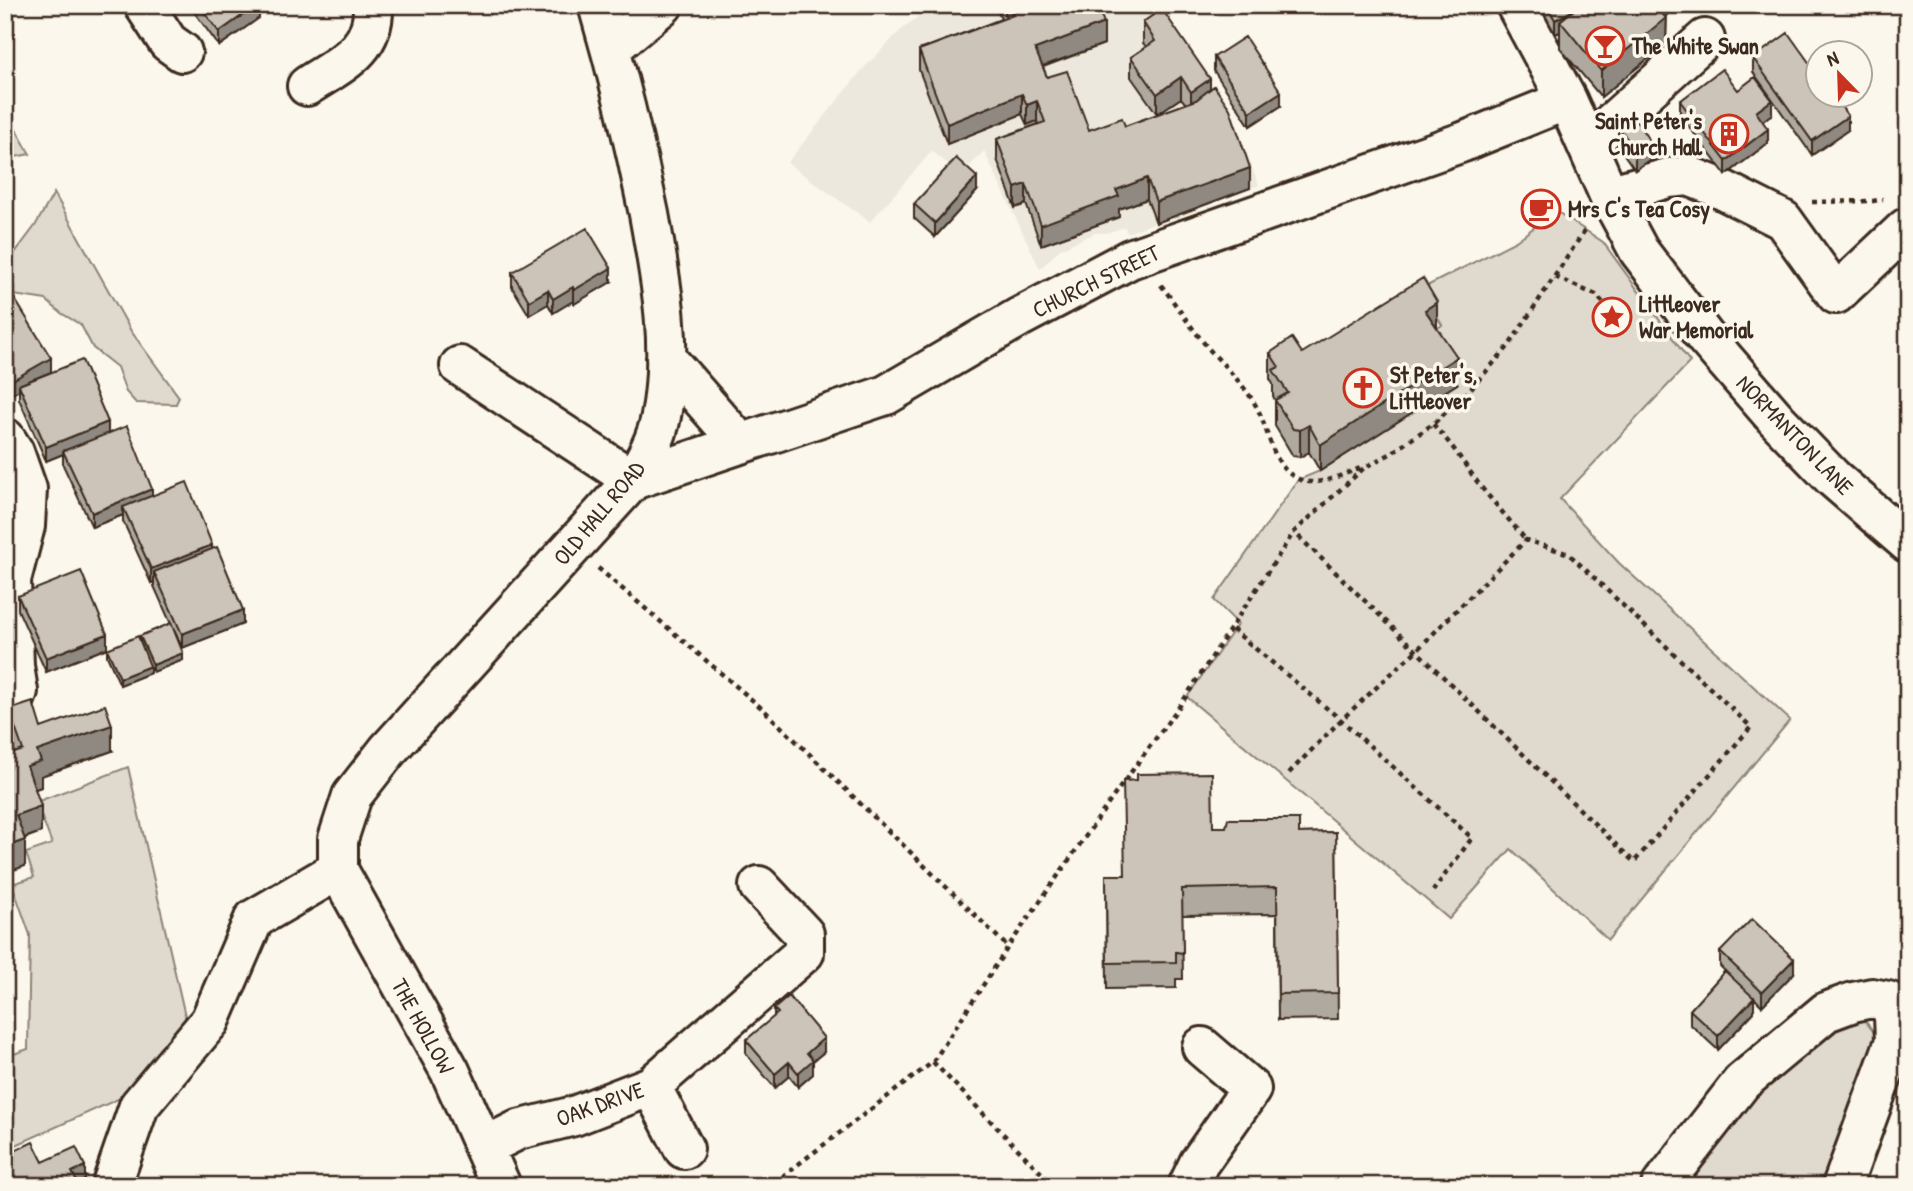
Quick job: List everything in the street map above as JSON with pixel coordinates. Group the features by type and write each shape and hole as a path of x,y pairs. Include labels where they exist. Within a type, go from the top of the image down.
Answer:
{"street":[{"path":"144,5 168,42 182,52"},
{"path":"307,86 353,56 364,44 372,26 373,5"},
{"name":"OLD HALL ROAD","path":"338,870 338,839 352,796 388,750 633,480 645,460 661,417 666,358 659,267 640,171 598,5"},
{"path":"611,48 663,5"},
{"name":"NORMANTON LANE","path":"1516,5 1567,100 1609,195 1639,251 1727,363 1777,420 1833,478 1905,535"},
{"path":"1588,144 1705,39"},
{"name":"CHURCH STREET","path":"633,480 886,395 1018,318 1130,259 1462,142 1567,100"},
{"path":"1609,195 1668,178 1689,176 1717,187 1783,220 1836,294 1895,213"},
{"path":"666,358 741,444"},
{"path":"460,366 633,480"},
{"path":"5,718 9,715 18,691 14,666 10,580 24,526 27,489 10,445"},
{"path":"116,1186 113,1181 139,1106 209,1021 254,919 338,870"},
{"name":"THE HOLLOW","path":"338,870 450,1071 501,1186"},
{"name":"OAK DRIVE","path":"484,1147 518,1130 574,1116 651,1086 804,953 804,934 759,886"},
{"path":"1661,1186 1742,1082 1826,1012 1853,1002 1898,992 1894,1016 1895,1041 1842,1186"},
{"path":"1188,1186 1199,1163 1251,1089 1202,1047"},
{"path":"651,1086 684,1149"}],"path":[{"path":"1139,256 1207,346 1244,389 1259,412 1278,460 1288,473 1302,481 1314,483 1365,467 1390,454 1433,424 1465,395 1508,348 1609,195"},
{"path":"1805,202 1873,201 1895,213"},
{"path":"1555,277 1596,295 1607,307"},
{"path":"1614,300 1628,321 1610,331 1601,314 1607,307 1614,300"},
{"path":"1294,532 1634,862 1751,727 1569,554 1526,540 1433,424"},
{"path":"778,1186 784,1175 933,1062 1008,947 1232,629 1294,532 1365,467"},
{"path":"1289,773 1526,540"},
{"path":"574,546 765,711 1008,947"},
{"path":"1232,629 1341,720 1472,838 1433,891"},
{"path":"933,1062 1054,1186"}],"shaded area":[{"path":"940,5 1152,5 1237,131 1259,185 1127,233 1125,227 1106,233 1095,233 1060,249 1040,269 984,151 961,175 932,151 870,222 787,163 862,70 901,30"},
{"path":"5,110 30,154 5,159"},
{"path":"54,193 131,331 179,397 176,404 136,403 126,392 117,367 93,348 81,325 46,300 7,294 5,266 35,226"},
{"name":"St Peter's, Littleover","path":"1556,211 1603,242 1690,362 1560,499 1619,563 1790,720 1608,940 1511,849 1449,919 1187,697 1238,624 1214,600 1298,480 1320,471 1425,337 1442,325 1421,289 1516,241"},
{"path":"128,767 188,1029 136,1091 5,1150 5,1057 28,1049 30,935 12,884 34,877 26,853 52,844 36,802"},
{"path":"1849,1017 1865,1021 1877,1036 1829,1186 1672,1186 1730,1114"}],"building":[{"path":"199,5 257,5 219,32"},
{"path":"1003,5 1097,5 1104,23 1035,49 1047,77 1067,71 1089,130 1122,118 1125,126 1196,100 1214,86 1230,109 1250,168 1156,202 1147,178 1116,190 1119,196 1041,225 1026,184 1015,188 997,139 1045,122 1037,101 1027,105 1022,94 947,124 919,50 1014,15 1011,6 1005,8"},
{"path":"1547,5 1580,5 1555,20"},
{"path":"1580,5 1665,5 1659,10 1666,18 1601,71 1560,21"},
{"path":"1162,9 1210,79 1191,92 1181,77 1157,94 1131,57 1155,41 1143,22"},
{"path":"1788,33 1804,55 1804,108 1842,108 1848,116 1812,141 1753,58"},
{"path":"1245,37 1281,92 1250,112 1214,57"},
{"name":"Saint Peter's Church Hall","path":"1722,69 1738,90 1755,77 1772,100 1756,112 1768,129 1726,161 1680,101"},
{"path":"1633,116 1649,140 1635,150 1618,126"},
{"path":"956,158 977,177 935,223 914,204"},
{"path":"587,228 611,268 553,299 548,290 529,301 512,272"},
{"name":"St Peter's, Littleover","path":"1423,278 1437,302 1425,310 1457,357 1320,445 1309,425 1300,430 1293,429 1275,400 1288,393 1273,370 1279,367 1270,353 1292,338 1302,353"},
{"path":"5,283 51,358 7,383 5,381"},
{"path":"82,360 108,422 46,447 19,385"},
{"path":"127,426 152,489 92,513 63,451"},
{"path":"187,482 212,545 151,569 123,507"},
{"path":"217,547 243,610 182,634 154,572"},
{"path":"81,571 107,634 46,658 18,596"},
{"path":"171,623 183,653 153,665 140,636"},
{"path":"138,636 150,666 120,678 107,649"},
{"path":"33,702 41,728 105,705 112,725 37,751 41,761 27,766 41,806 16,815 25,840 5,847 5,756 23,750 9,710"},
{"path":"1212,773 1213,827 1226,827 1228,819 1299,819 1299,833 1336,832 1338,993 1278,994 1277,887 1182,889 1183,953 1176,952 1176,962 1107,963 1106,875 1125,875 1123,781 1137,780 1137,774"},
{"path":"1752,919 1794,959 1762,992 1720,952"},
{"path":"1725,971 1754,998 1718,1036 1690,1010"},
{"path":"789,996 824,1038 807,1053 813,1060 798,1073 789,1062 775,1074 746,1040 778,1013 774,1009"},
{"path":"33,1142 43,1162 76,1147 85,1166 72,1172 79,1186 5,1186 5,1168 11,1166 6,1155"}],"place":[{"name":"The White Swan","path":"1605,46"},
{"name":"Saint Peter's Church Hall","path":"1729,134"},
{"name":"Mrs C's Tea Cosy","path":"1541,209"},
{"name":"Littleover War Memorial","path":"1612,317"},
{"name":"St Peter's, Littleover","path":"1363,388"}]}
